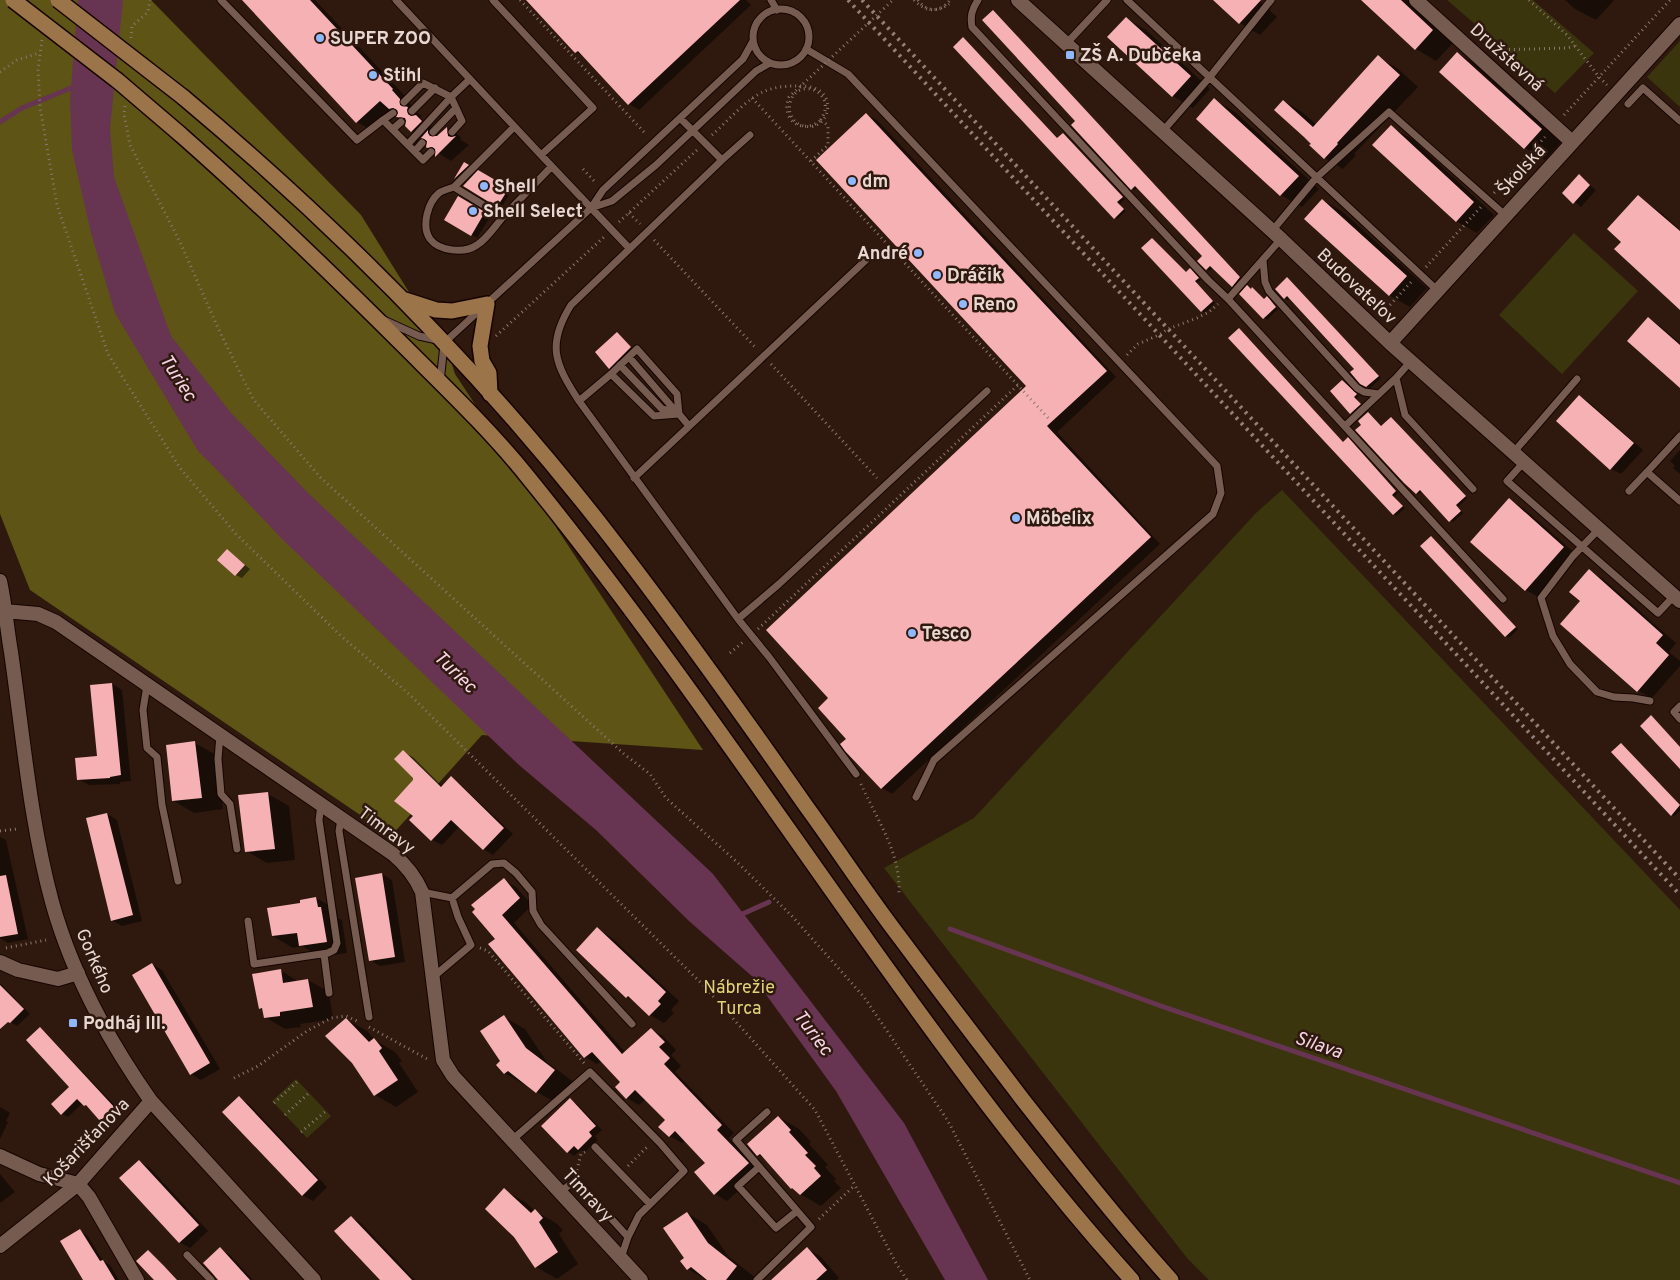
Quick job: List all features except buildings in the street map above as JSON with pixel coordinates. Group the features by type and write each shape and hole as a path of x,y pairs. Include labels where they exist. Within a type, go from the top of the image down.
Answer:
{"main road":[{"path":"13,0 118,81 180,134 306,248 440,382 525,473 673,666 938,1040 1032,1163 1132,1280"},
{"path":"58,0 183,97 310,210 444,342 544,455 698,652 899,937 1055,1141 1140,1246 1171,1280"},
{"path":"402,299 436,310 452,312 487,304 480,346 482,362 489,373 490,394"}],"street":[{"name":"Budovateľov","path":"1018,0 1276,235 1390,343 1599,529 1678,595"},
{"name":"Družstevná","path":"1416,0 1572,142"},
{"name":"Školská","path":"1390,343 1680,24"},
{"name":"Gorkého","path":"0,582 36,830 52,902 78,974 110,1038 129,1070 151,1101 314,1280"},
{"name":"Timravy","path":"5,611 38,614 56,622 404,864 416,878 422,892 443,1060 453,1076 641,1280"},
{"path":"0,962 18,970 58,979 78,974"},
{"name":"Košarišťanova","path":"0,1246 78,1184 151,1101"},
{"path":"0,1156 39,1174 78,1184 89,1197 137,1280"}],"lane":[{"path":"222,0 357,140 393,113"},
{"path":"396,0 541,155 550,167 629,248"},
{"path":"493,0 594,108 541,155"},
{"path":"771,0 777,10"},
{"path":"978,0 970,18 972,27 1208,280 1228,299 1503,599"},
{"path":"1066,44 1107,0"},
{"path":"1127,0 1437,290"},
{"path":"1162,132 1209,78 1271,0"},
{"path":"777,10 792,12 804,21 809,34 803,55 791,64 776,65 770,63 758,54 753,41 753,34 759,20 770,12 777,10"},
{"path":"440,382 444,342 591,208 602,190 743,60 753,41"},
{"path":"806,49 848,74 1218,466 1221,492 1213,514 934,760 916,797"},
{"path":"591,208 612,201 656,165 756,71 770,63"},
{"path":"408,144 470,79"},
{"path":"404,102 423,83 452,97 462,121 452,132"},
{"path":"412,111 435,88"},
{"path":"1628,104 1643,88 1680,121"},
{"path":"433,132 456,108"},
{"path":"1228,299 1263,260 1276,235 1316,178 1389,112 1505,215"},
{"path":"680,118 722,160"},
{"path":"383,120 423,160 431,152"},
{"path":"393,129 401,122"},
{"path":"514,127 454,187 440,191 428,208 426,230 430,238 438,245 450,250 463,250 475,247 550,167"},
{"path":"750,135 571,305 558,329 556,351 562,374 579,401 634,478 856,774"},
{"path":"414,151 422,143"},
{"path":"454,187 502,217"},
{"path":"634,478 866,260"},
{"path":"1263,260 1265,282 1269,291 1357,388 1364,392 1379,394"},
{"path":"374,316 419,336 444,342"},
{"path":"579,401 637,349 677,394 679,414"},
{"path":"629,357 689,426"},
{"path":"1345,426 1396,378 1411,361"},
{"path":"620,365 662,409 679,414"},
{"path":"611,374 654,416 679,414"},
{"path":"1396,378 1405,415 1473,489"},
{"path":"1577,378 1518,457 1507,481 1658,613 1678,595"},
{"path":"738,618 779,584 987,391"},
{"path":"1628,491 1680,436"},
{"path":"1647,472 1680,501"},
{"path":"1599,529 1573,556 1541,598 1553,636 1570,664 1597,692 1614,697 1650,701"},
{"path":"147,685 143,710 147,748 157,757 162,804 178,880"},
{"path":"1680,706 1674,712 1680,719"},
{"path":"220,735 218,759 221,794 230,804 236,849"},
{"path":"248,921 254,964 324,954 334,950 337,943 319,820 321,805"},
{"path":"341,819 339,831 369,1017"},
{"path":"452,898 492,864 504,863 516,873 532,892 533,911 541,926 632,1024"},
{"path":"422,892 452,898"},
{"path":"432,978 471,945 458,918 452,898"},
{"path":"324,954 329,993"},
{"path":"512,1140 590,1072 656,1139 684,1171 639,1215 628,1237 621,1259"},
{"path":"757,1280 811,1227 736,1140 767,1112"},
{"path":"595,1147 650,1204"},
{"path":"759,1167 738,1186 776,1228 797,1211"},
{"path":"560,1192 576,1180 628,1237"},
{"path":"188,1255 211,1280"}],"path":[{"path":"130,46 132,26 148,12 150,0"},
{"path":"520,0 644,132"},
{"path":"493,340 752,98 764,91 784,86 815,88 821,92 828,103 828,110 823,121 812,127 805,127 799,125 791,116 789,109 792,97 802,89 811,88 819,92 823,97 826,110 820,121 809,127 803,127 797,124 792,120 787,109 789,97 893,0"},
{"path":"916,0 925,7 937,10 943,8 950,0"},
{"path":"1529,0 1567,35 1599,77 1611,88"},
{"path":"1390,305 1670,0"},
{"path":"1474,52 1567,48 1575,46"},
{"path":"0,72 17,60 40,52"},
{"path":"38,69 40,108 57,205 108,354 180,468 236,534 341,636 409,694 702,985 815,1110 896,1263 907,1280"},
{"path":"752,98 1050,420"},
{"path":"125,104 124,114 130,145 181,244 218,328 253,399 320,477 624,754 650,774 666,798 738,863 792,916 864,997 948,1121 1030,1280"},
{"path":"811,161 828,145 828,126 823,121"},
{"path":"1120,363 1138,344 1168,329 1197,318 1209,312 1220,302 1228,299"},
{"path":"730,653 1018,385"},
{"path":"856,774 895,855 900,877 899,894"},
{"path":"0,831 17,829"},
{"path":"0,949 46,940"},
{"path":"471,945 488,951 590,1072"},
{"path":"234,1078 258,1066 307,1031 331,1018 346,1016 427,1060 443,1060"},
{"path":"274,1103 298,1080"},
{"path":"285,1115 309,1093"},
{"path":"301,1132 326,1111"},
{"path":"620,1174 656,1139"},
{"path":"576,1180 581,1154 595,1147"},
{"path":"811,1227 855,1184"}],"shaded area":[{"path":"0,0 151,0 361,215 450,358 455,374 703,750 482,735 391,836 30,590 0,514"},
{"path":"1447,0 1533,0 1594,53 1555,93"},
{"path":"1680,41 1680,107 1647,77"},
{"path":"1574,233 1638,291 1562,374 1499,315"},
{"path":"1282,490 1680,910 1680,1280 1209,1280 1187,1258 884,868 974,818 1256,513"},
{"path":"296,1079 331,1116 307,1138 272,1101"}],"water":[{"name":"Turiec","path":"78,0 123,0 110,128 114,177 171,336 231,413 308,493 713,874 904,1123 988,1280 945,1280 836,1091 754,978 689,921 596,830 519,765 281,538 198,451 115,313 91,233 72,150 70,100"}],"waterway":[{"path":"0,122 22,108 76,86"},
{"name":"Silava","path":"738,916 769,902"},
{"name":"Silava","path":"950,929 1161,1006 1680,1183"}],"railway":[{"path":"848,0 1680,895"},
{"path":"862,0 1680,879"}],"place":[{"name":"SUPER ZOO","path":"320,38"},
{"name":"ZŠ A. Dubčeka","path":"1070,55"},
{"name":"Stihl","path":"373,75"},
{"name":"dm","path":"852,181"},
{"name":"Shell","path":"484,186"},
{"name":"Shell Select","path":"473,211"},
{"name":"André","path":"918,253"},
{"name":"Dráčik","path":"937,275"},
{"name":"Reno","path":"963,304"},
{"name":"Möbelix","path":"1016,518"},
{"name":"Tesco","path":"912,633"},
{"name":"Podháj III.","path":"73,1023"}],"park label":[{"name":"Nábrežie Turca","path":"739,998"}]}
